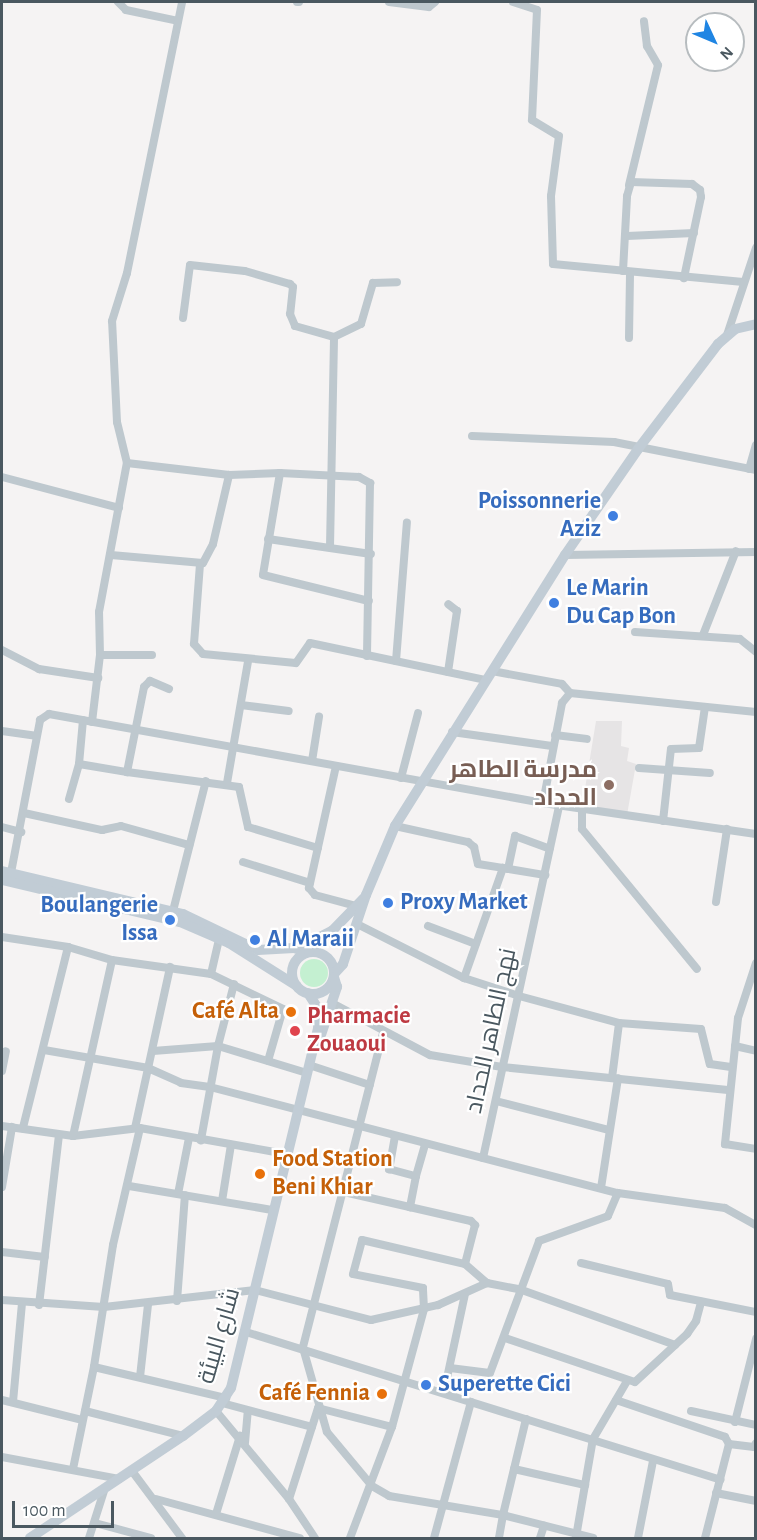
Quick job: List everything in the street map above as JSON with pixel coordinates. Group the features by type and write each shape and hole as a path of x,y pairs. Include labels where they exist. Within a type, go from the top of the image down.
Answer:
{"street":[{"path":"118,2 126,10 178,21"},
{"path":"92,722 100,655 98,621 128,463 117,422 112,321 127,273 182,2"},
{"path":"389,2 430,7 435,2"},
{"path":"513,2 533,6 537,12 532,121 559,136 551,196 552,262 559,267 743,282"},
{"path":"628,338 626,271 629,185 658,65 647,46 644,21"},
{"path":"629,185 642,179 695,185 701,196 684,278"},
{"path":"627,236 694,233"},
{"path":"308,993 324,991 343,964 358,925 366,895 396,826 420,781 565,555 638,448 727,335 756,248"},
{"path":"183,318 190,265 223,268 291,284 290,314 295,326 334,336 361,324 373,284 397,282"},
{"path":"727,335 756,324"},
{"path":"330,547 334,476 334,336"},
{"path":"472,436 586,439 752,469 756,445"},
{"path":"128,463 229,475 280,473 364,478 370,483 371,554 367,656"},
{"path":"280,473 268,539 265,577 369,601"},
{"path":"229,475 213,544 200,564 194,644 208,656 248,661 296,663 309,644 448,672 562,684 570,693"},
{"path":"2,477 119,508"},
{"path":"396,661 407,522"},
{"path":"268,539 371,554"},
{"path":"704,635 736,551"},
{"path":"565,555 756,552"},
{"path":"111,555 200,564"},
{"path":"448,604 457,611 448,672"},
{"path":"635,632 742,639 748,649 756,651"},
{"path":"2,650 39,669 98,678"},
{"path":"100,655 152,655"},
{"path":"228,783 248,661"},
{"path":"127,772 146,683 169,689"},
{"path":"543,803 552,746 563,698 570,693 756,712"},
{"path":"241,705 289,711"},
{"path":"663,821 672,748 700,746 705,707"},
{"path":"401,778 418,713"},
{"path":"11,878 21,832 36,736 40,720 46,715 137,728 234,748 559,806 756,834"},
{"path":"312,761 320,717"},
{"path":"69,800 79,764 83,720"},
{"path":"2,731 36,736"},
{"path":"452,732 552,746"},
{"path":"555,735 587,739"},
{"path":"79,764 162,780 228,783 243,791 248,827 318,848"},
{"path":"336,766 310,883 312,894 357,906"},
{"path":"639,768 710,773"},
{"path":"173,911 206,781"},
{"name":"نهج الطاهر الحداد","path":"483,1158 559,806"},
{"path":"582,809 582,830 697,969"},
{"path":"24,813 102,830 121,826 189,845"},
{"path":"396,826 468,842 474,847 478,864 545,875"},
{"path":"2,827 21,832"},
{"path":"716,902 727,829"},
{"path":"464,978 515,836 550,849"},
{"path":"243,862 310,883"},
{"path":"11,878 173,911 258,950 294,948 329,958 337,987 312,1051"},
{"path":"11,878 170,919 219,938 308,993 319,1013 312,1051"},
{"path":"297,986 293,967 308,952 316,939 332,931 366,895"},
{"path":"358,925 464,978 519,996 619,1023 701,1029 710,1064 731,1067"},
{"path":"428,926 476,944"},
{"path":"2,937 68,947 112,960 211,974 234,984 284,1009 268,1061"},
{"path":"211,974 219,938"},
{"path":"23,1128 68,947"},
{"path":"73,1136 112,960"},
{"path":"756,963 741,1005 728,1090 725,1144 756,1149"},
{"path":"73,1469 94,1367 113,1245 129,1186 148,1068 170,967"},
{"path":"201,1140 218,1047 234,984"},
{"path":"332,1004 419,1052 502,1067 728,1090"},
{"path":"601,1188 615,1078 619,1023"},
{"path":"383,1033 303,1348 318,1408 334,1444 372,1486 389,1496 442,1508 503,1515 593,1539"},
{"path":"735,1046 756,1051"},
{"path":"153,1051 218,1047 370,1085"},
{"path":"44,1050 148,1068 181,1083 210,1087 618,1193 725,1208 756,1226"},
{"path":"2,1071 6,1051"},
{"name":"شارع البيئة","path":"30,1539 183,1436 221,1404 246,1332 272,1210 312,1051"},
{"path":"496,1101 609,1130"},
{"path":"2,1126 73,1136 138,1128 286,1154"},
{"path":"2,1187 12,1127"},
{"path":"39,1305 59,1135"},
{"path":"395,1136 390,1169 416,1176"},
{"path":"177,1301 182,1195 189,1138"},
{"path":"410,1207 425,1144"},
{"path":"222,1201 231,1145"},
{"path":"129,1186 272,1210"},
{"path":"344,1192 474,1223 465,1264"},
{"path":"450,1368 490,1373 505,1338 519,1289 540,1240 608,1216 618,1193"},
{"path":"350,1539 372,1486 392,1427 424,1309 423,1288 353,1274 359,1243 364,1239 465,1264 487,1283 519,1289 675,1345"},
{"path":"2,1252 45,1257"},
{"path":"581,1263 668,1284 670,1295 756,1312"},
{"path":"2,1300 39,1305 104,1307 177,1301 255,1290 314,1303 371,1320 424,1309 487,1283"},
{"path":"444,1392 465,1294"},
{"path":"505,1338 627,1381 642,1379 693,1327 701,1302"},
{"path":"13,1402 22,1303"},
{"path":"140,1377 148,1304"},
{"path":"246,1332 593,1439 653,1461 720,1480"},
{"path":"735,1422 756,1340"},
{"path":"94,1367 140,1377 221,1404 312,1427"},
{"path":"576,1536 593,1439 627,1381"},
{"path":"2,1400 82,1420"},
{"path":"616,1400 682,1425 722,1436 729,1444 755,1446"},
{"path":"434,1539 471,1402"},
{"path":"221,1404 240,1436 289,1499 315,1539"},
{"path":"289,1499 318,1408"},
{"path":"318,1408 392,1427"},
{"path":"85,1411 183,1436"},
{"path":"245,1443 248,1411"},
{"path":"691,1411 756,1425"},
{"path":"499,1539 526,1419"},
{"path":"216,1514 240,1436"},
{"path":"705,1539 729,1444"},
{"path":"2,1457 73,1469 120,1480"},
{"path":"638,1539 653,1461"},
{"path":"514,1470 585,1485"},
{"path":"132,1472 156,1499 182,1539"},
{"path":"89,1539 104,1491"},
{"path":"716,1493 756,1501"},
{"path":"156,1499 300,1539"},
{"path":"95,1523 151,1539"},
{"path":"540,1539 544,1526"}],"shaded area":[{"name":"مدرسة الطاهر الحداد","path":"596,721 622,721 621,746 629,748 627,761 636,764 627,815 582,807"}],"green space":[{"path":"314,959 324,963 328,973 324,983 314,987 304,983 300,973 304,963"}],"place":[{"name":"Poissonnerie Aziz","path":"613,516"},
{"name":"Le Marin Du Cap Bon","path":"554,603"},
{"name":"مدرسة الطاهر الحداد","path":"609,785"},
{"name":"Proxy Market","path":"388,903"},
{"name":"Boulangerie Issa","path":"170,920"},
{"name":"Al Maraii","path":"255,940"},
{"name":"Café Alta","path":"291,1012"},
{"name":"Pharmacie Zouaoui","path":"295,1031"},
{"name":"Food Station Beni Khiar","path":"260,1174"},
{"name":"Superette Cici","path":"426,1385"},
{"name":"Café Fennia","path":"382,1394"}]}
